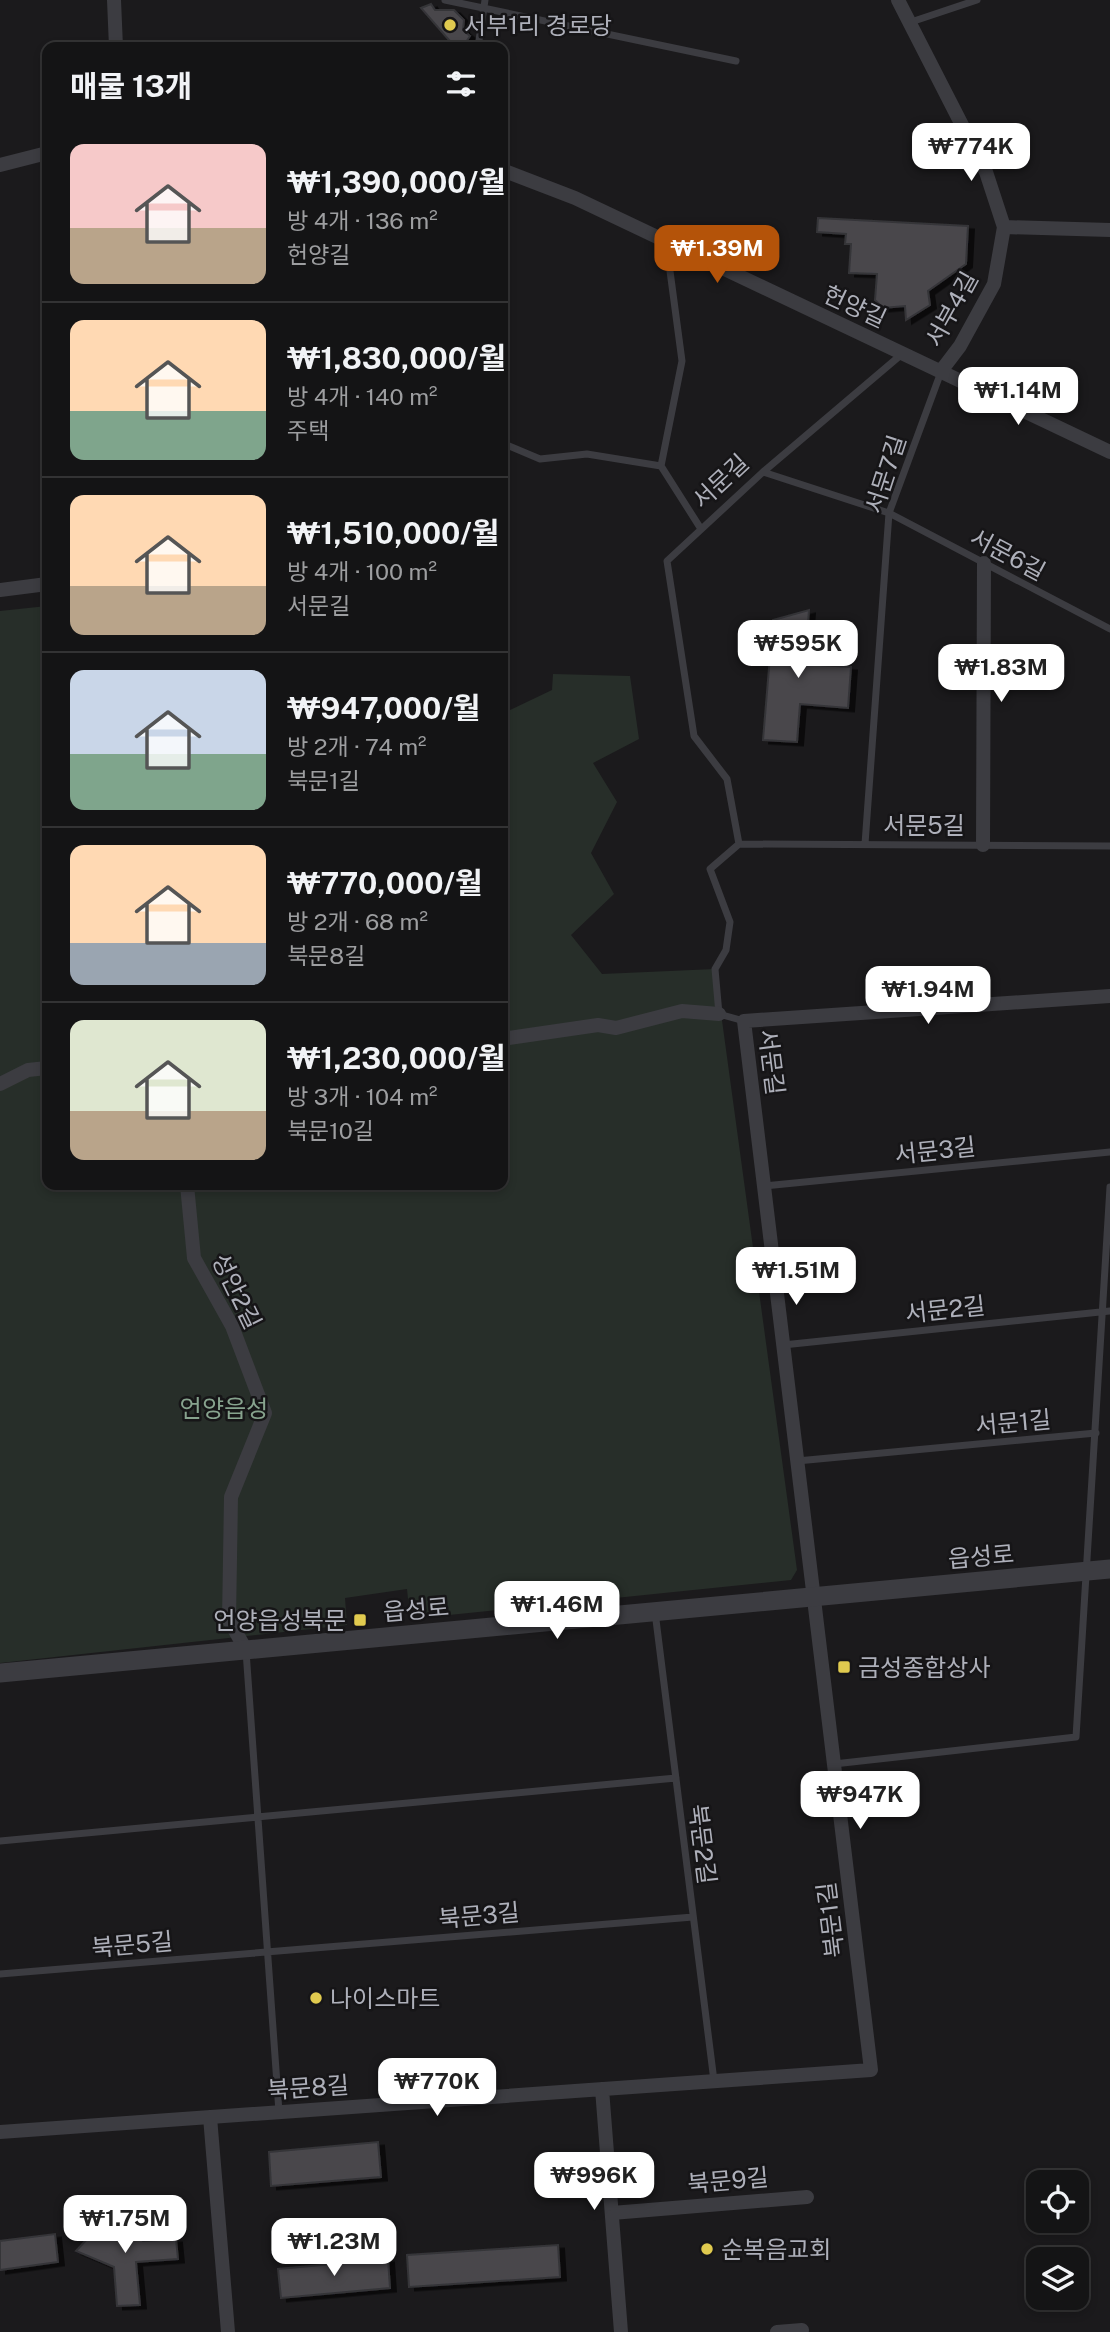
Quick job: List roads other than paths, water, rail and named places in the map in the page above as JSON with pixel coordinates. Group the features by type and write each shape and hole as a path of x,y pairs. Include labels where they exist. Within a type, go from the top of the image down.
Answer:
{"street":[{"path":"114,0 116,42"},
{"name":"서부4길","path":"898,0 986,172 1004,227 994,284 960,346 941,371"},
{"path":"0,165 42,154"},
{"name":"헌양길","path":"508,172 575,198 902,354 1109,446"},
{"path":"1004,227 1110,230"},
{"path":"983,845 984,563"},
{"path":"0,590 42,585"},
{"path":"744,1021 1110,996"},
{"path":"508,1038 598,1025 616,1028 682,1011 719,1014"},
{"name":"서문길","path":"744,1021 813,1597"},
{"path":"0,1084 28,1070 42,1069"},
{"name":"성안2길","path":"187,1190 194,1258 232,1326 265,1413 231,1497 229,1620 246,1650"},
{"name":"읍성로","path":"0,1673 1110,1569"},
{"name":"북문1길","path":"813,1597 871,2070"},
{"name":"북문8길","path":"0,2132 871,2070"},
{"path":"603,2089 621,2332"},
{"path":"210,2117 228,2332"},
{"name":"북문9길","path":"612,2213 807,2197"},
{"path":"777,2332 802,2330"}],"lane":[{"path":"445,0 484,4 736,61"},
{"path":"911,22 977,0"},
{"path":"479,42 484,4"},
{"path":"666,241 682,361 661,466 701,529"},
{"name":"서문길","path":"739,844 727,779 694,736 667,561 763,472 902,354"},
{"name":"서문7길","path":"865,844 889,513 941,371"},
{"path":"508,446 540,459 587,454 661,466"},
{"name":"서문6길","path":"763,472 889,513 1110,629"},
{"path":"719,1014 715,969 726,950 730,922 709,869 739,844"},
{"name":"서문5길","path":"739,844 1110,846"},
{"name":"서문길","path":"719,1014 744,1021"},
{"name":"서문3길","path":"764,1186 1110,1152"},
{"path":"834,1764 1076,1737 1096,1433 1107,1312 1110,1187"},
{"name":"서문2길","path":"783,1345 1107,1312"},
{"name":"서문1길","path":"797,1461 1096,1433"},
{"name":"북문2길","path":"655,1612 714,2081"},
{"path":"246,1650 279,2112"},
{"path":"0,1841 676,1778"},
{"name":"북문3길","path":"268,1952 693,1917"},
{"name":"북문5길","path":"0,1974 268,1952"}],"place":[{"name":"서부1리 경로당","path":"450,25"},
{"name":"언양읍성북문","path":"360,1620"},
{"name":"금성종합상사","path":"844,1667"},
{"name":"나이스마트","path":"316,1998"},
{"name":"순복음교회","path":"707,2249"}],"park label":[{"name":"언양읍성","path":"224,1408"}]}
